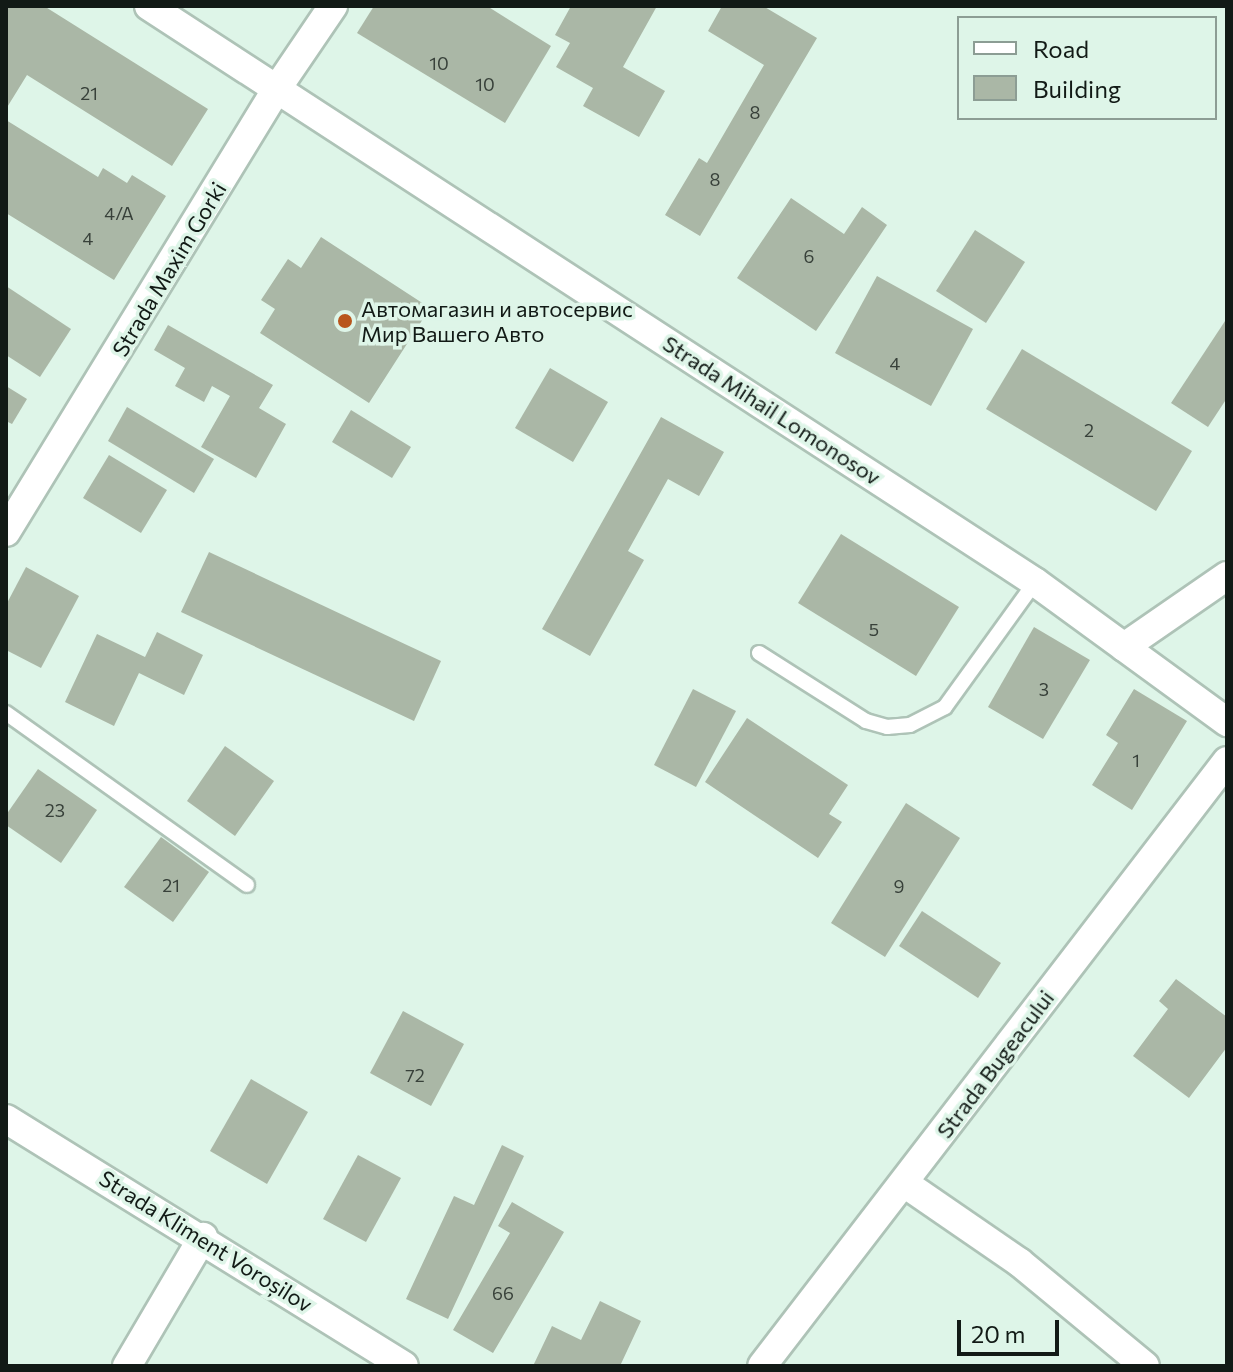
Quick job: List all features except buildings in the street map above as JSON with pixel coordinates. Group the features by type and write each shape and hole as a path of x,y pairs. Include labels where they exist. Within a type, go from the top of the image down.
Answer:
{"street":[{"name":"Strada Mihail Lomonosov","path":"149,6 278,87 1035,582 1227,722"},
{"name":"Strada Maxim Gorki","path":"6,532 278,87 333,6"},
{"path":"1124,647 1227,576"},
{"name":"Strada Bugeacului","path":"762,1366 1227,761"},
{"name":"Strada Kliment Voroșilov","path":"6,1119 203,1237 404,1366"},
{"path":"904,1183 1019,1262 1145,1366"},
{"path":"127,1366 203,1237"}],"lane":[{"path":"759,653 866,721 887,727 910,725 945,707 1035,582"},
{"path":"6,713 247,885"}],"place":[{"name":"Автомагазин и автосервис Мир Вашего Авто","path":"345,321"}]}
